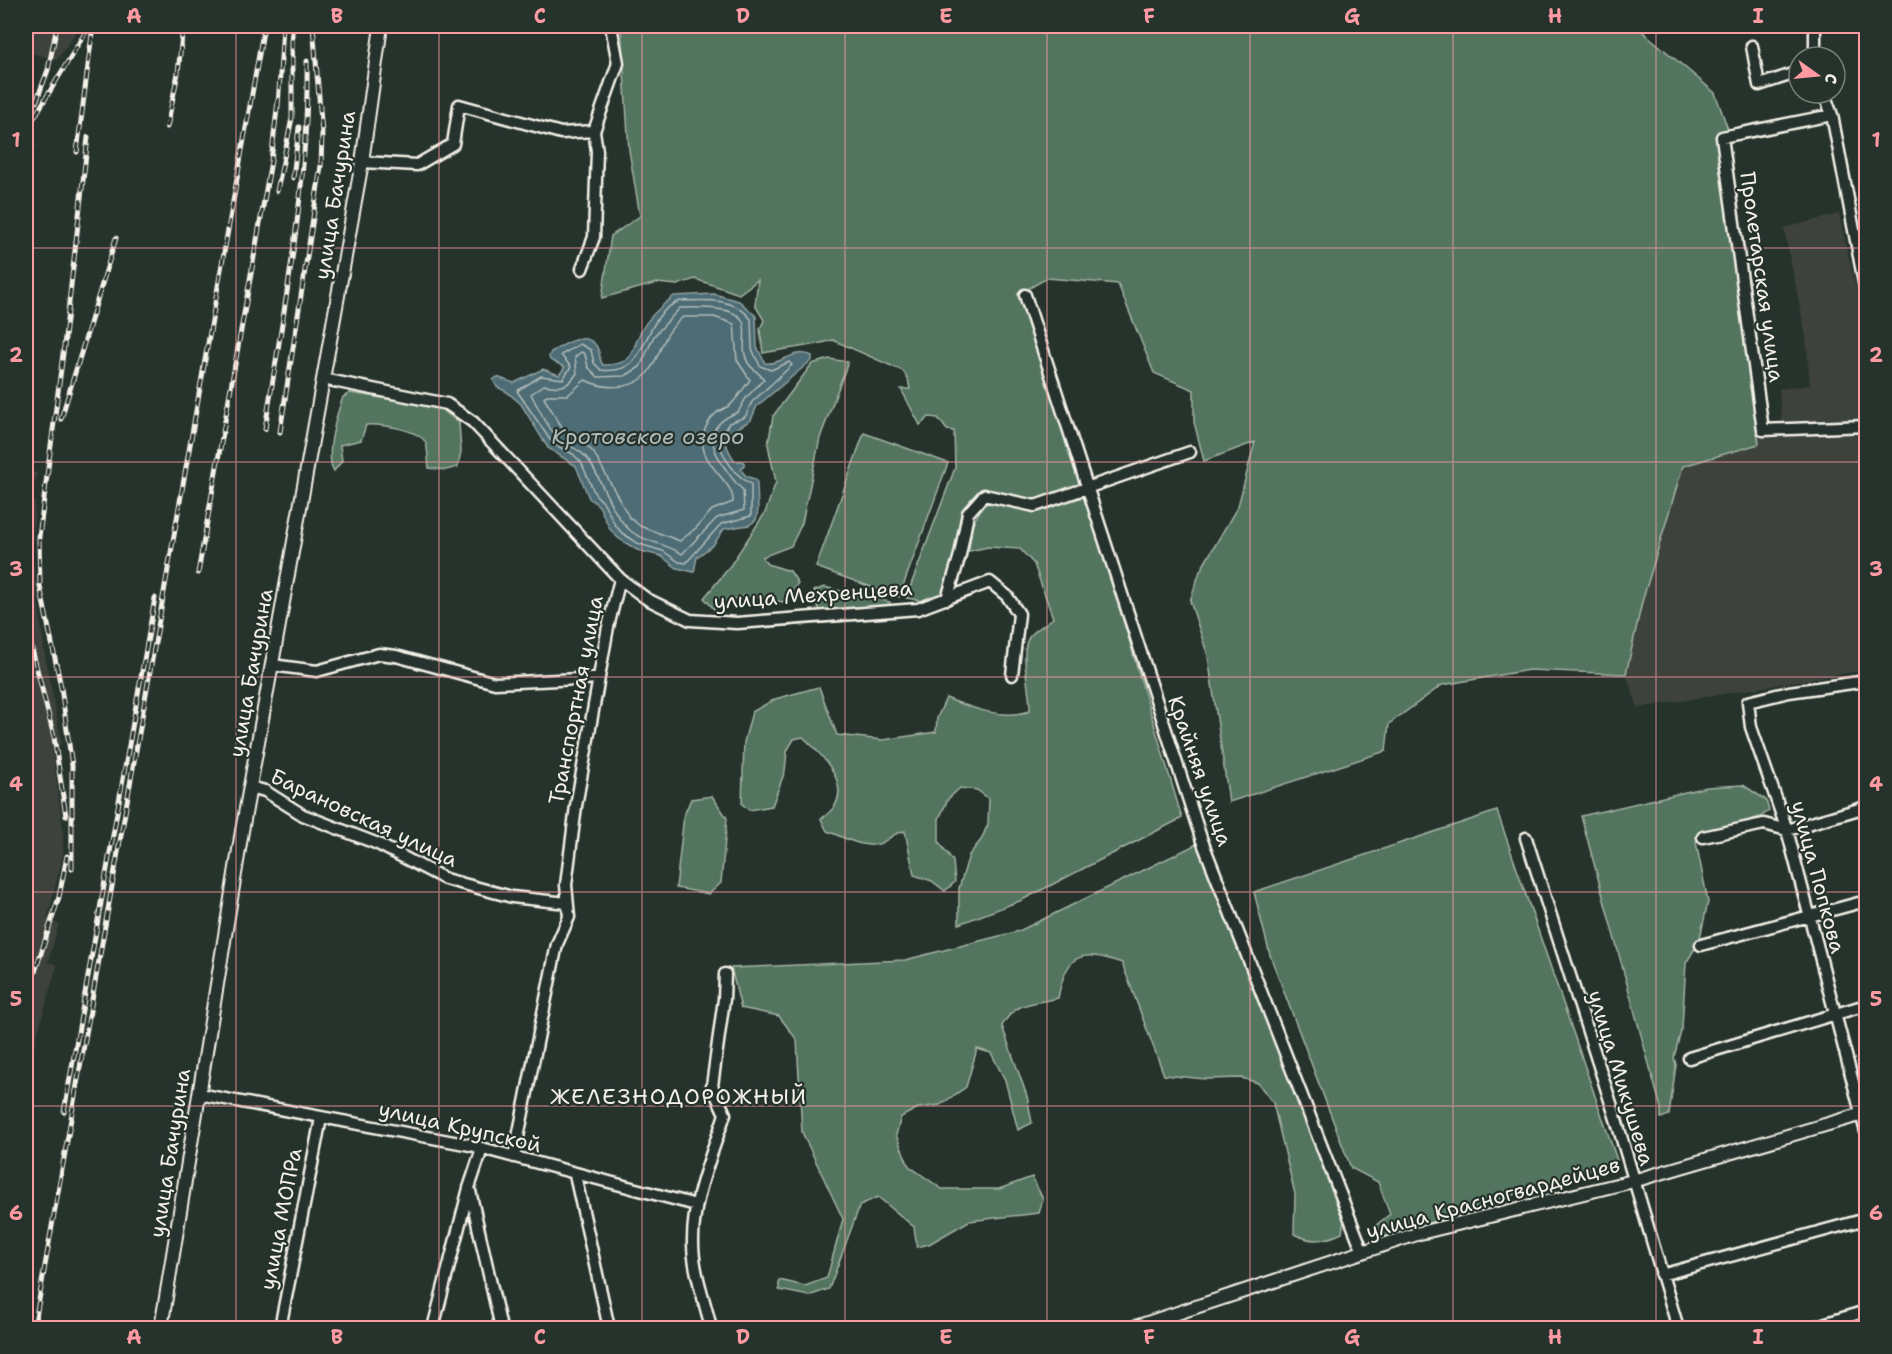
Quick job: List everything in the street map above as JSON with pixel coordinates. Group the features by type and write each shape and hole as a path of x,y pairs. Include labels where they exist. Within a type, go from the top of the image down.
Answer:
{"street":[{"name":"улица Бачурина","path":"162,1329 250,787 362,162 381,26"},
{"path":"582,269 594,237 597,151 594,131 618,63 611,26"},
{"path":"1815,26 1815,45"},
{"path":"1752,46 1759,85 1787,76"},
{"path":"362,162 417,165 453,144 459,105 561,133 594,131"},
{"path":"1828,105 1862,257 1866,293"},
{"name":"Пролетарская улица","path":"1832,115 1722,137 1763,430 1866,426"},
{"name":"Крайняя улица","path":"1025,295 1201,838 1363,1252"},
{"name":"Транспортная улица","path":"324,379 447,404 473,422 620,579 576,806 566,885 569,916 557,944 514,1157"},
{"path":"947,599 960,555 968,513 984,495 1035,506 1190,452"},
{"name":"улица Мехренцева","path":"620,579 647,599 690,620 729,623 918,609 990,582 1007,596 1019,614 1012,675"},
{"path":"273,665 317,671 379,654 396,656 495,683 599,678"},
{"name":"улица Попкова","path":"1866,681 1789,692 1748,702 1751,727 1787,830 1808,917 1864,1113 1866,1132"},
{"name":"Барановская улица","path":"250,787 265,791 311,819 378,844 446,879 512,897 567,903"},
{"path":"1703,837 1764,824 1787,830 1866,807"},
{"name":"улица Микушева","path":"1526,838 1616,1119 1678,1329"},
{"path":"1701,945 1866,901"},
{"path":"711,1329 693,1246 696,1205 725,1114 712,1086 724,999 724,974"},
{"path":"1689,1058 1866,1005"},
{"name":"улица Крупской","path":"199,1094 482,1149 696,1205"},
{"name":"улица Красногвардейцев","path":"1132,1329 1420,1233 1633,1181 1864,1113"},
{"name":"улица МОПРа","path":"280,1329 321,1118"},
{"path":"433,1329 469,1188 482,1149"},
{"path":"575,1175 609,1329"},
{"path":"469,1188 501,1329"},
{"path":"1661,1275 1866,1220"},
{"path":"1810,1329 1866,1311"}],"shaded area":[{"path":"27,26 80,26 57,60 30,53"},
{"path":"1839,214 1866,333 1866,419 1782,424 1779,389 1810,385 1806,337 1784,228"},
{"path":"1866,428 1866,670 1638,708 1626,674 1642,602 1683,466 1759,444 1758,434"},
{"path":"26,470 37,473 31,498 35,502 32,553 45,655 62,744 52,747 63,830 63,855 47,920 59,924 48,962 57,965 26,1074"}],"green space":[{"path":"621,26 1636,26 1715,93 1729,132 1718,139 1759,444 1683,466 1642,602 1626,674 1529,670 1442,685 1389,724 1386,751 1229,802 1208,656 1190,601 1200,571 1238,506 1255,442 1204,461 1194,422 1194,390 1154,373 1118,284 1047,278 1019,294 1083,484 1034,501 982,490 964,511 952,563 941,595 924,601 906,598 955,468 954,431 947,430 938,418 929,417 920,425 901,389 910,389 903,371 833,340 763,353 760,329 764,320 755,305 758,280 739,294 695,279 677,285 657,283 602,298 611,236 640,216 629,150"},
{"path":"829,359 848,362 820,438 802,523 791,546 762,557 767,564 790,571 798,583 783,602 747,596 732,599 714,609 704,598 728,569 765,513 776,482 768,445 773,416 812,364"},
{"path":"350,393 439,407 459,423 461,451 458,467 446,470 429,468 427,446 422,438 399,428 366,425 361,440 340,445 342,461 334,471 330,456 332,435 343,397"},
{"path":"864,433 948,463 899,597 816,567"},
{"path":"1086,496 1182,818 1022,900 959,924 959,888 969,855 981,840 988,824 989,799 977,790 960,788 948,799 939,819 939,842 953,861 955,882 945,891 932,881 914,875 905,831 877,845 870,845 827,831 821,819 832,809 838,799 839,788 829,766 803,737 794,739 787,751 785,771 772,806 749,810 742,804 744,742 752,712 775,699 819,687 837,735 883,740 936,732 937,718 946,698 976,709 998,713 1030,711 1025,661 1027,642 1032,633 1053,618 1034,564 1020,549 988,547 969,551 972,525 984,504 998,502 1034,513"},
{"path":"824,587 890,602 890,608 819,611 814,591"},
{"path":"1743,785 1766,800 1769,811 1760,817 1701,834 1696,842 1708,902 1699,942 1686,963 1682,1028 1674,1057 1676,1065 1669,1115 1661,1118 1661,1108 1581,816 1707,787"},
{"path":"712,796 727,818 721,883 709,894 676,888 684,815 691,799"},
{"path":"1497,811 1617,1160 1378,1240 1375,1226 1390,1214 1378,1182 1351,1168 1270,955 1254,892"},
{"path":"1197,844 1344,1219 1342,1233 1318,1240 1294,1234 1295,1194 1273,1103 1258,1083 1242,1078 1206,1079 1164,1075 1122,963 1096,956 1086,956 1071,963 1061,983 1058,998 1019,1008 1007,1018 1002,1026 1027,1096 1032,1123 1018,1130 1005,1080 991,1053 977,1049 966,1087 940,1105 918,1108 901,1117 896,1135 909,1166 942,1189 999,1189 1032,1177 1043,1199 1039,1213 969,1221 929,1244 917,1247 914,1227 878,1197 860,1205 829,1289 809,1296 779,1290 779,1280 805,1286 827,1278 843,1219 802,1132 797,1040 779,1016 741,1008 731,968 905,960 1019,931"}],"water":[{"name":"Кротовское озеро","path":"714,294 739,301 756,316 757,347 765,363 777,362 799,354 812,356 812,360 757,406 751,420 728,435 726,445 729,452 735,461 743,461 745,465 741,470 746,476 755,479 757,483 756,520 749,525 724,529 713,545 697,557 694,572 677,568 661,556 637,550 618,538 610,529 599,506 589,498 576,466 548,448 521,404 497,387 493,380 497,377 514,383 543,369 559,375 565,367 550,360 551,352 581,339 587,339 597,347 603,365 620,363 630,357 647,321 674,296"}],"railway":[{"path":"36,102 48,70 57,26"},
{"path":"77,152 93,26"},
{"path":"167,127 178,73 183,26"},
{"path":"34,1328 264,26"},
{"path":"278,107 283,26"},
{"path":"277,191 292,118 292,26"},
{"path":"280,432 321,166 322,133 313,26"},
{"path":"26,131 88,28"},
{"path":"265,429 300,200 307,108 307,61"},
{"path":"198,573 271,161 278,100"},
{"path":"293,178 299,127"},
{"path":"72,869 72,766 61,687 40,586 39,537 88,137"},
{"path":"61,419 116,238"},
{"path":"64,1112 155,598"},
{"path":"26,625 54,737 66,816"},
{"path":"26,1000 59,897 67,856"}],"district":[{"name":"ЖЕЛЕЗНОДОРОЖНЫЙ","path":"679,1096"}]}
